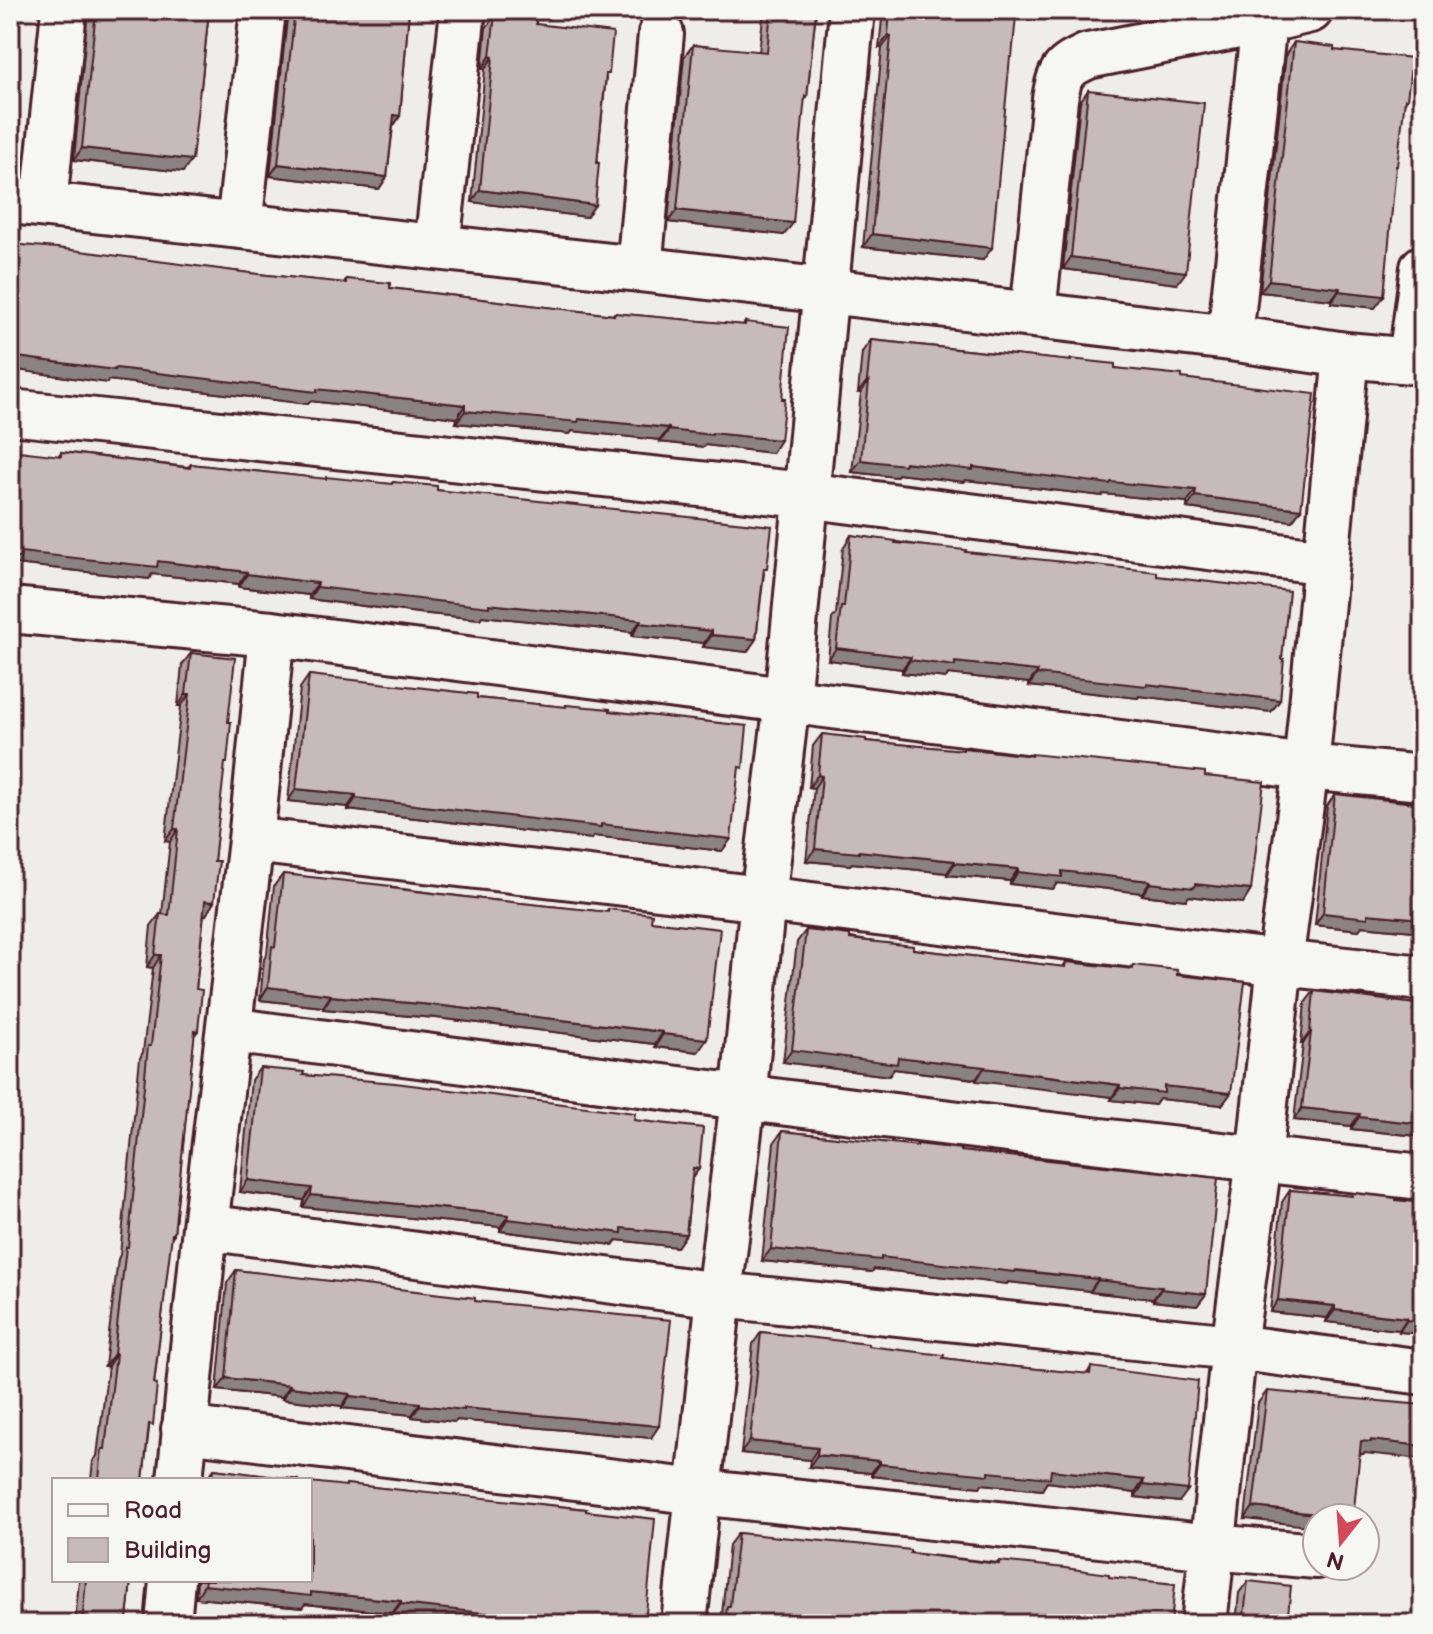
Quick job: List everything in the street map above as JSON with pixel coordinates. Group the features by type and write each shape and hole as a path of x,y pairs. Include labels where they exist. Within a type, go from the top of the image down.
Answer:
{"street":[{"path":"64,10 27,203 639,269 1417,361 1423,268"},
{"path":"239,226 263,10"},
{"path":"437,247 463,10"},
{"path":"684,1624 787,701 852,10"},
{"path":"1033,314 1055,99 1058,79 1068,65 1088,56 1310,10"},
{"path":"1230,338 1264,21"},
{"path":"639,269 661,34"},
{"path":"1204,1624 1234,1347 1306,767 1346,355"},
{"path":"10,412 805,495 1326,562"},
{"path":"10,610 272,634 1306,767 1423,778"},
{"path":"180,1478 205,1227 272,634"},
{"path":"251,840 1423,978"},
{"path":"229,1030 743,1099 1423,1177"},
{"path":"205,1227 719,1295 1234,1347 1423,1372"},
{"path":"184,1429 698,1492 1301,1555"},
{"path":"168,1624 172,1582"}],"building":[{"path":"96,10 209,10 192,160 82,148"},
{"path":"295,10 409,10 400,116 394,115 387,177 278,164"},
{"path":"771,10 816,10 793,223 677,210 693,45 767,52"},
{"path":"890,10 955,10 1016,16 992,248 872,234 891,36 888,35"},
{"path":"495,15 536,20 536,24 613,33 609,74 606,74 595,205 480,190"},
{"path":"1294,42 1334,47 1334,50 1412,58 1396,166 1384,296 1269,280"},
{"path":"1088,90 1204,103 1186,272 1071,257"},
{"path":"10,244 258,274 346,283 346,279 390,283 390,288 614,315 789,327 780,440 579,419 578,422 465,411 465,405 317,389 317,392 10,356"},
{"path":"871,340 1115,364 1115,368 1315,394 1301,509 1195,496 1196,490 1110,484 973,467 973,470 861,460"},
{"path":"10,450 61,456 61,452 190,468 191,464 326,479 437,486 437,490 772,526 756,639 712,635 712,631 640,623 641,620 489,604 489,607 317,587 318,583 158,561 157,567 21,552 20,558 10,557"},
{"path":"851,535 965,552 1157,572 1157,576 1289,591 1280,700 955,662 955,666 836,648 841,607 844,607"},
{"path":"191,653 235,658 227,763 214,861 219,861 214,902 205,901 196,989 202,990 198,1031 195,1030 174,1234 154,1383 157,1384 153,1425 149,1424 143,1478 99,1478 161,955 155,955 160,914 169,915 178,829 174,829 190,694 186,694"},
{"path":"309,675 477,694 477,698 610,709 747,726 731,839 601,824 601,827 296,789"},
{"path":"822,734 866,741 1205,772 1205,776 1264,782 1251,890 1195,884 1194,888 1062,871 1062,877 955,861 815,849 822,776 818,775"},
{"path":"1335,794 1423,804 1423,919 1323,913"},
{"path":"283,874 482,899 652,914 651,921 720,929 707,1039 268,987"},
{"path":"806,930 913,946 913,949 1065,967 1066,962 1133,969 1133,965 1177,970 1177,975 1245,982 1231,1093 1164,1086 1164,1093 985,1067 898,1057 897,1064 792,1050"},
{"path":"1314,991 1423,1005 1423,1124 1302,1108"},
{"path":"260,1068 635,1113 634,1120 703,1128 699,1169 693,1168 686,1234 622,1228 622,1233 508,1219 509,1215 311,1195 312,1188 248,1180"},
{"path":"782,1131 1218,1178 1206,1294 1016,1270 771,1249"},
{"path":"1290,1190 1352,1196 1352,1193 1423,1203 1423,1321 1278,1300"},
{"path":"236,1270 475,1298 475,1301 671,1320 659,1426 464,1410 226,1378"},
{"path":"761,1332 868,1344 1007,1366 1090,1374 1091,1367 1198,1381 1188,1490 1143,1485 1144,1480 1051,1470 1050,1478 880,1464 880,1461 817,1455 818,1448 750,1441"},
{"path":"1267,1391 1423,1405 1423,1446 1361,1441 1355,1502 1301,1502 1301,1512 1253,1507"},
{"path":"214,1469 284,1478 212,1478"},
{"path":"312,1482 419,1491 655,1519 645,1624 602,1624 511,1613 511,1616 401,1604 401,1601 204,1585 205,1582 312,1582"},
{"path":"738,1533 910,1550 910,1553 999,1564 999,1561 1065,1568 1109,1574 1109,1577 1175,1584 1171,1624 725,1624 727,1606 730,1606"},
{"path":"1248,1581 1291,1586 1287,1624 1243,1624"},
{"path":"86,1582 131,1582 127,1619 122,1618 121,1624 82,1624"}]}
